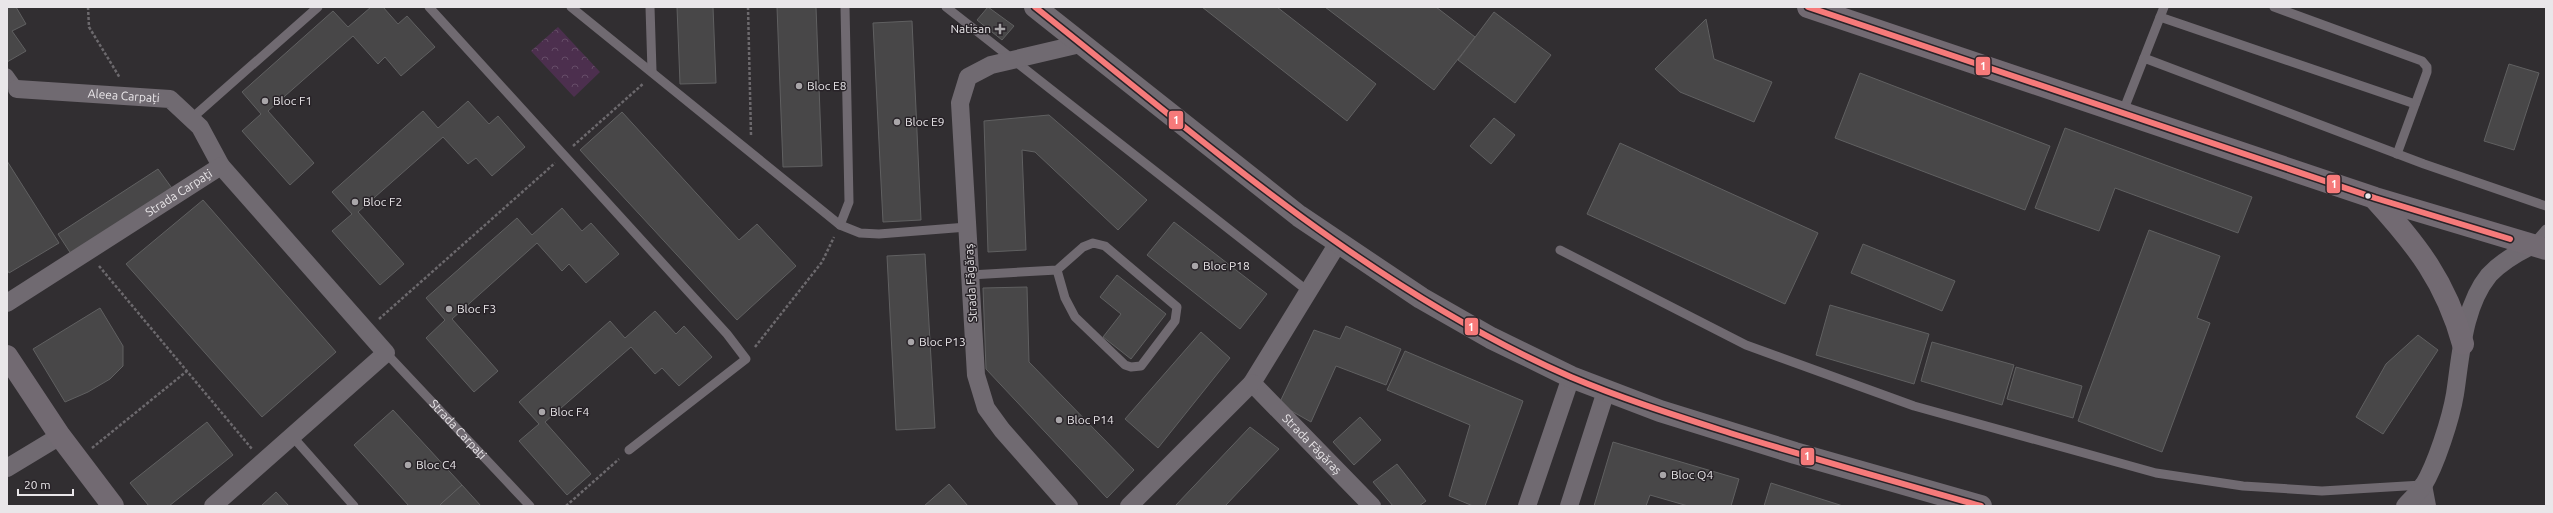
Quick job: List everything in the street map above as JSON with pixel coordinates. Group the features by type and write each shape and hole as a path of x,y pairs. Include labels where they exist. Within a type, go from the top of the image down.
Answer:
{"main road":[{"path":"1808,7 2375,198 2539,247"},
{"path":"2375,198 2411,238 2429,263 2446,294 2463,344"},
{"path":"7,356 60,436 114,506"}],"street":[{"path":"1035,7 1299,216 1421,298 1491,338 1571,377 1606,391 1716,429 1981,506"},
{"name":"Strada Făgăraș","path":"1069,506 1002,430 986,408 976,375 960,103 968,77 991,64 1080,44"},
{"name":"Aleea Carpați","path":"12,82 170,99 200,127 221,166"},
{"name":"Strada Carpați","path":"7,303 221,166 386,353"},
{"path":"1129,506 1252,383 1338,243"},
{"path":"2405,506 2423,485 2442,441 2454,396 2463,344 2475,299 2485,281 2502,263 2539,247"},
{"path":"214,506 386,353"},
{"path":"1527,506 1571,377"},
{"name":"Strada Făgăraș","path":"1252,383 1372,506"},
{"path":"1569,506 1606,391"},
{"path":"7,468 60,436"},
{"path":"2423,485 2427,506"}],"lane":[{"path":"192,118 318,7"},
{"path":"429,7 727,334 746,358 629,450"},
{"path":"571,7 840,225 860,233 879,234 967,227"},
{"path":"650,7 653,72"},
{"path":"840,225 850,202 846,7"},
{"path":"946,7 1309,292"},
{"path":"2122,114 2164,7"},
{"path":"2274,7 2422,61 2427,72 2397,154"},
{"path":"2160,17 2415,104"},
{"path":"2144,58 2397,154 2546,206"},
{"path":"2539,247 2546,229"},
{"path":"970,275 1057,270 1083,247 1093,242 1105,246 1177,307 1175,321 1141,366 1131,367 1125,365 1075,317 1065,298 1057,270"},
{"path":"1560,250 1746,345 1914,406 2156,473 2243,486 2322,491 2372,490 2423,485"},
{"name":"Strada Carpați","path":"386,353 530,506"},
{"path":"292,436 354,506"}],"path":[{"path":"88,7 89,27 131,95"},
{"path":"748,7 751,152"},
{"path":"366,331 563,155 653,72"},
{"path":"746,358 822,262 840,225"},
{"path":"87,251 262,462"},
{"path":"78,459 187,371"},
{"path":"566,506 629,450"}],"green space":[{"path":"558,27 600,72 574,97 531,51"}],"building":[{"path":"7,7 16,7 26,24 12,31 26,51 7,62"},
{"name":"Bloc F1","path":"371,7 383,7 398,24 407,16 435,47 401,76 385,57 378,64 353,36 268,111 314,163 290,185 242,131 261,114 242,92 333,11 348,27"},
{"path":"677,7 713,7 716,83 680,84"},
{"name":"Bloc E8","path":"777,7 816,7 822,166 783,167"},
{"path":"988,7 1014,26 1002,40 977,20"},
{"path":"1202,7 1277,7 1376,84 1347,121"},
{"path":"1325,7 1436,7 1475,37 1434,90"},
{"path":"1494,12 1551,55 1515,103 1458,60"},
{"path":"1706,19 1714,59 1772,82 1754,122 1680,92 1655,69"},
{"name":"Bloc E9","path":"912,21 921,220 883,222 873,23"},
{"path":"2509,64 2539,73 2514,150 2484,141"},
{"path":"1860,73 2050,146 2025,210 1835,138"},
{"name":"Bloc F2","path":"468,101 489,124 498,116 525,147 492,176 476,158 468,164 443,137 358,212 404,264 380,285 332,231 352,214 332,192 423,111 438,128"},
{"path":"622,112 739,240 757,224 796,266 737,320 580,150"},
{"path":"1049,115 1147,200 1118,230 1035,152 1022,150 1026,250 988,252 984,121"},
{"path":"1494,118 1515,135 1491,164 1470,146"},
{"path":"2065,128 2252,197 2238,233 2115,188 2099,231 2035,208"},
{"path":"1620,143 1818,233 1785,304 1587,214"},
{"path":"7,161 59,243 9,273 7,269"},
{"path":"158,169 174,191 73,257 58,234"},
{"path":"203,200 336,352 262,417 126,264"},
{"name":"Bloc F3","path":"562,208 582,231 591,223 619,254 586,283 569,264 562,271 537,243 452,319 498,371 474,392 426,338 445,320 426,298 517,218 532,235"},
{"name":"Bloc P18","path":"1174,222 1267,294 1240,329 1147,255"},
{"path":"2149,230 2220,256 2197,318 2210,323 2162,452 2078,421"},
{"path":"1863,244 1955,281 1942,311 1851,273"},
{"name":"Bloc P13","path":"925,254 935,428 896,430 887,256"},
{"path":"1117,275 1166,314 1131,359 1103,337 1121,314 1100,297"},
{"name":"Bloc P14","path":"1027,287 1029,362 1134,470 1107,498 986,369 983,288"},
{"path":"1830,305 1929,334 1914,384 1816,355"},
{"path":"100,308 123,346 123,366 110,379 88,392 65,402 33,349"},
{"name":"Bloc F4","path":"655,311 676,334 684,326 712,357 679,386 662,368 655,374 631,347 545,422 591,474 567,495 519,441 539,424 519,402 610,321 625,338"},
{"path":"1346,326 1401,349 1386,385 1336,366 1311,422 1279,404 1314,330 1340,339"},
{"path":"1201,332 1230,358 1158,448 1125,419"},
{"path":"2418,335 2438,350 2383,434 2356,417 2386,364"},
{"path":"1932,342 2014,365 2002,405 1921,381"},
{"path":"1405,351 1523,401 1485,506 1473,506 1449,496 1470,425 1387,390"},
{"path":"2016,367 2082,386 2073,418 2007,399"},
{"name":"Bloc C4","path":"393,410 462,485 439,506 409,506 354,445"},
{"path":"1360,417 1381,440 1354,465 1333,442"},
{"path":"207,422 233,455 169,506 149,506 130,483"},
{"path":"1250,427 1279,449 1225,506 1175,506"},
{"name":"Bloc Q4","path":"1613,442 1739,479 1731,506 1688,506 1650,495 1646,506 1594,506"},
{"path":"1397,464 1426,501 1419,506 1393,506 1373,482"},
{"path":"1771,483 1843,506 1764,506"},
{"path":"949,484 968,506 924,506"},
{"name":"Bloc C4","path":"462,485 481,506 439,506 442,503"},
{"path":"276,492 289,506 261,506"}],"transit line":[{"name":"1","path":"1035,7 1226,160 1291,210 1358,257 1427,301 1497,342 1571,377 1650,407 1792,452 1981,506"},
{"name":"1","path":"1808,7 2375,198 2510,239"}],"place":[{"name":"Natisan","path":"1000,29"},
{"name":"Bloc E8","path":"799,86"},
{"name":"Bloc F1","path":"265,101"},
{"name":"Bloc E9","path":"897,122"},
{"name":"Bloc F2","path":"355,202"},
{"name":"Bloc P18","path":"1195,266"},
{"name":"Bloc F3","path":"449,309"},
{"name":"Bloc P13","path":"911,342"},
{"name":"Bloc F4","path":"542,412"},
{"name":"Bloc P14","path":"1059,420"},
{"name":"Bloc C4","path":"408,465"},
{"name":"Bloc Q4","path":"1663,475"}]}
